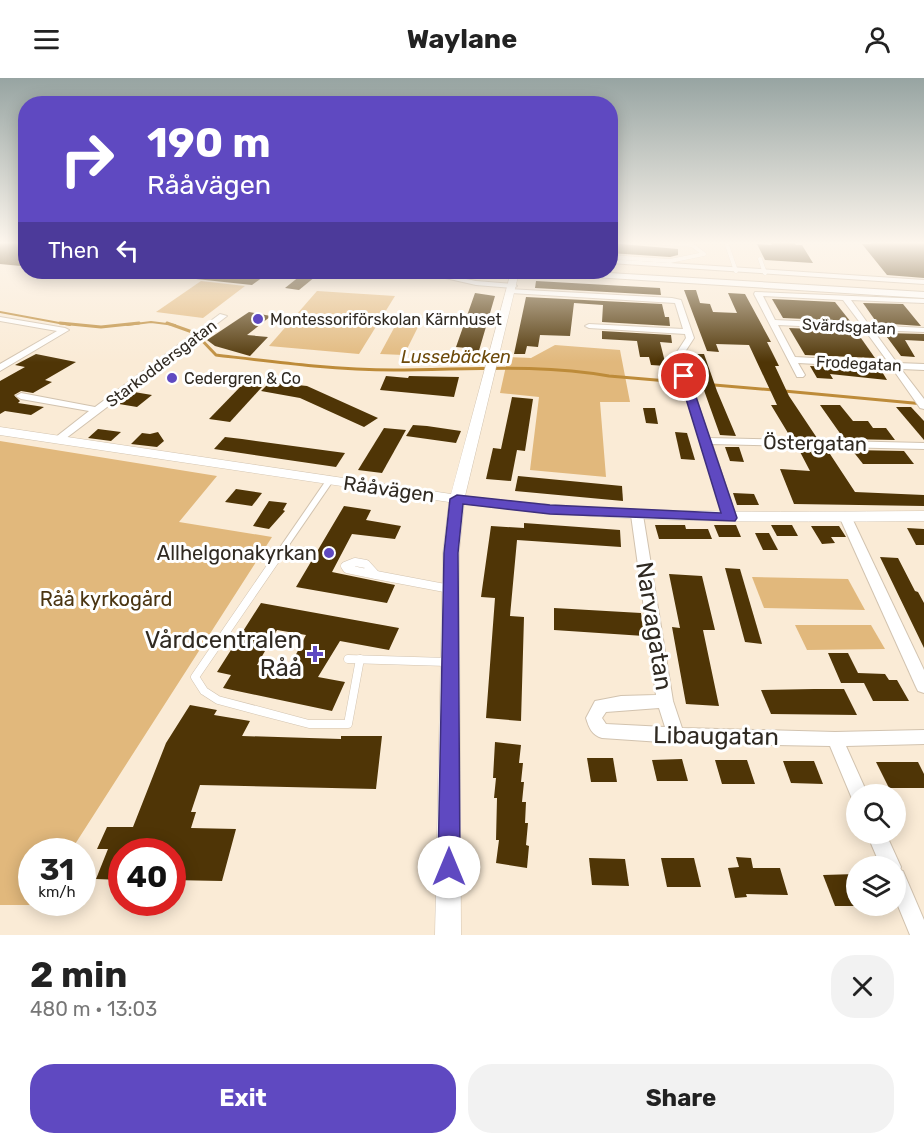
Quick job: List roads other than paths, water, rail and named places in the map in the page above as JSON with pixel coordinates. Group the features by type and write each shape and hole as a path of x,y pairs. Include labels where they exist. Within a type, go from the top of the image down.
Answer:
{"main road":[{"path":"719,282 924,295"}],"street":[{"path":"473,282 512,289 672,300 678,303 690,338 679,355 730,518"},
{"path":"448,935 451,553 457,499 513,282"},
{"path":"800,375 758,294 924,301"},
{"path":"845,297 921,403"},
{"name":"Starkoddersgatan","path":"57,440 223,316"},
{"path":"0,319 65,330 0,368"},
{"name":"Svärdsgatan","path":"773,322 924,330"},
{"path":"589,326 688,332"},
{"name":"Frodegatan","path":"794,360 924,367"},
{"name":"Starkoddersgatan","path":"21,396 98,410"},
{"name":"Rååvägen","path":"0,431 528,508 730,518 924,516"},
{"name":"Östergatan","path":"706,441 924,446"},
{"name":"Narvagatan","path":"637,515 665,701 676,736"},
{"path":"845,516 924,687"},
{"name":"Libaugatan","path":"665,701 601,706 594,718 596,725 602,730 676,736 835,739 924,737"},
{"path":"835,739 854,784"},
{"path":"906,902 920,935"}],"lane":[{"path":"330,480 195,677 205,694 218,700 309,724 348,724 360,659"},
{"path":"377,576 451,589"},
{"path":"348,659 451,662"}],"waterway":[{"name":"Lussebäcken","path":"0,312 70,325"},
{"name":"Lussebäcken","path":"127,325 151,322 171,325"},
{"name":"Lussebäcken","path":"60,323 101,327 139,323"},
{"name":"Lussebäcken","path":"167,323 171,325"},
{"name":"Lussebäcken","path":"171,325 195,333 216,355 283,363 372,370 528,368 774,390"},
{"name":"Lussebäcken","path":"784,391 924,404"}],"place":[{"name":"Montessoriförskolan Kärnhuset","path":"258,319"},
{"name":"Cedergren & Co","path":"172,378"},
{"name":"Allhelgonakyrkan","path":"329,553"},
{"name":"Vårdcentralen Råå","path":"315,654"}],"park label":[{"name":"Råå kyrkogård","path":"106,599"}]}
